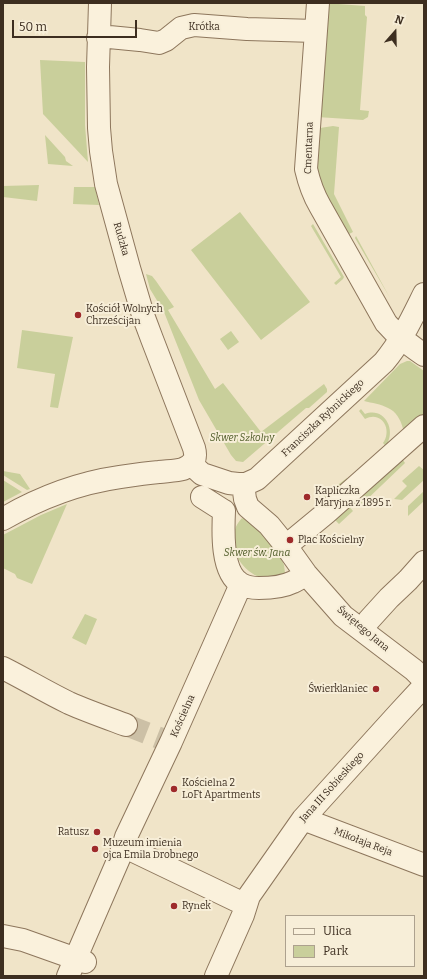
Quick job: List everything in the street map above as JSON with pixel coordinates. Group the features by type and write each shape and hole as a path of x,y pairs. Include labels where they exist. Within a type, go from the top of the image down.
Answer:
{"street":[{"name":"Rudzka","path":"100,3 98,38 99,128 106,184 143,315 194,448 196,455 195,460 191,464"},
{"name":"Cmentarna","path":"318,3 306,169 309,180 320,206 386,323 401,338 424,355"},
{"name":"Krótka","path":"98,38 109,37 159,43 166,40 181,28 194,25 247,29 315,31"},
{"name":"Franciszka Rybnickiego","path":"243,484 250,483 257,479 384,362 401,338 424,294"},
{"path":"286,546 424,426"},
{"path":"3,519 35,502 73,488 118,477 180,470 191,464 202,474 229,483 243,484 245,499 248,507 269,525 306,574 292,583 273,588 257,588 241,584 233,576 227,563 223,537 224,512"},
{"path":"202,497 224,512 248,507"},
{"path":"362,630 368,620 424,562"},
{"name":"Świętego Jana","path":"306,574 344,616 414,670 424,680"},
{"name":"Kościelna","path":"127,853 126,837 166,740 216,643 241,584"},
{"path":"3,668 49,693 126,725"},
{"name":"Jana III Sobieskiego","path":"244,903 303,819 424,686"},
{"name":"Mikołaja Reja","path":"303,819 424,865"},
{"path":"3,936 23,940 76,966 127,853 244,903 242,915 216,976"}],"green space":[{"path":"325,3 365,6 365,15 367,17 360,110 369,111 368,117 363,120 317,117"},
{"path":"40,60 85,62 85,125 88,162 43,114"},
{"path":"333,126 339,127 334,194 353,232 347,235 317,181 316,133 320,128"},
{"path":"45,135 65,157 66,161 73,166 48,164"},
{"path":"39,185 37,201 3,197 3,186"},
{"path":"74,187 95,187 99,205 73,204"},
{"path":"240,212 310,302 261,340 191,250"},
{"path":"313,224 344,277 336,285 334,283 341,277 311,226"},
{"path":"356,236 390,298 355,238"},
{"name":"Skwer Szkolny","path":"146,274 152,276 174,307 168,310 215,389 223,383 261,432 324,384 327,392 243,462 236,461 199,400 164,312 150,289"},
{"path":"22,330 73,337 58,408 50,407 55,374 17,368"},
{"path":"231,331 239,342 228,350 220,339"},
{"path":"410,361 424,371 424,439 408,453 405,434 401,422 393,411 364,401 400,364"},
{"path":"361,409 365,414 377,413 386,420 390,430 388,442 394,449 389,450 383,443 387,432 384,422 376,417 365,419 359,411"},
{"path":"399,458 405,463 359,507 354,507 348,499"},
{"path":"419,466 424,470 424,480 402,500 394,499 407,486 402,481"},
{"path":"3,471 20,474 30,489 27,490 3,475"},
{"path":"347,478 352,484 322,508 316,501"},
{"path":"3,480 22,492 3,502"},
{"path":"424,491 424,501 408,516 408,506"},
{"path":"345,502 353,511 339,524 330,515"},
{"path":"67,504 32,584 17,578 15,574 3,568 3,535 41,515"},
{"name":"Skwer św. Jana","path":"242,518 256,526 280,555 285,573 263,578 253,574 243,565 236,554 234,537 237,524"},
{"path":"85,614 97,619 86,645 72,638"}],"tunnel":[{"path":"126,725 162,739"}],"place":[{"name":"Kościół Wolnych Chrześcijan","path":"78,315"},
{"name":"Kapliczka Maryjna z 1895 r.","path":"307,497"},
{"name":"Plac Kościelny","path":"290,540"},
{"name":"Świerklaniec","path":"376,689"},
{"name":"Kościelna 2 LoFt Apartments","path":"174,789"},
{"name":"Ratusz","path":"97,832"},
{"name":"Muzeum imienia ojca Emila Drobnego","path":"95,849"},
{"name":"Rynek","path":"174,906"}]}
